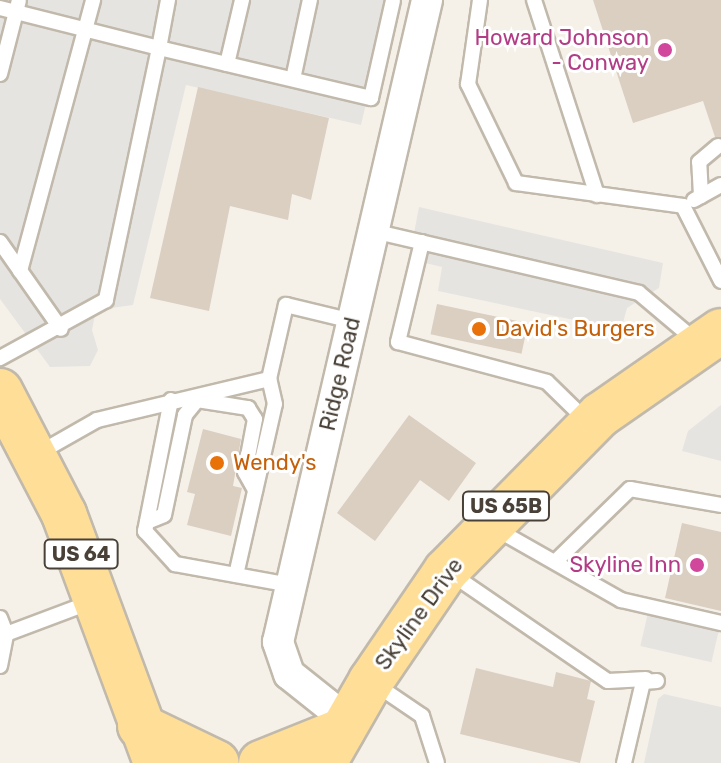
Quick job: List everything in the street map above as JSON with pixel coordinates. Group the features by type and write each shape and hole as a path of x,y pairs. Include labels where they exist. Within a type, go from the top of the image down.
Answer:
{"main road":[{"name":"Skyline Drive","path":"337,744 371,681 446,571 488,525 591,424 710,337"},
{"name":"US 64","path":"0,391 35,455 99,599 146,751"},
{"path":"261,763 337,744"},
{"path":"146,751 217,763"}],"street":[{"name":"Ridge Road","path":"337,744 289,674 278,642 427,0"}],"lane":[{"path":"20,271 93,0"},
{"path":"0,358 61,329 106,300 168,0"},
{"path":"227,64 242,0"},
{"path":"293,79 310,0"},
{"path":"0,8 18,6 86,30 371,98 393,0"},
{"path":"480,0 468,84 516,183 683,206 721,185"},
{"path":"534,0 597,195"},
{"path":"0,74 18,6"},
{"path":"701,196 699,162 718,146"},
{"path":"683,206 721,281"},
{"path":"373,231 639,293 710,337"},
{"path":"0,242 61,329"},
{"path":"422,242 398,342 547,382 591,424"},
{"path":"236,575 275,404 269,379 286,305 352,321"},
{"path":"35,455 97,420 269,379"},
{"path":"171,400 145,531 175,564 291,585"},
{"path":"147,522 164,515 185,415 197,400 248,408 255,419 245,472 255,490"},
{"path":"557,560 630,489 721,505"},
{"path":"488,525 557,560 621,600 721,623"},
{"path":"446,571 608,681 651,680 624,763"},
{"path":"6,634 99,599"},
{"path":"0,618 6,634 0,666"},
{"path":"371,681 422,716 437,763"}],"shaded area":[{"path":"0,0 390,0 361,125 186,85 133,305 96,310 92,330 98,350 90,366 50,367 0,299"},
{"path":"419,207 663,263 659,288 627,308 621,330 438,291 442,267 409,259"},
{"path":"721,405 721,461 682,451 688,431"},
{"path":"650,604 721,620 711,662 640,646"},
{"path":"664,694 721,707 721,763 644,763 658,699"}],"building":[{"name":"Howard Johnson - Conway","path":"593,0 721,0 721,137 715,137 703,101 633,123"},
{"path":"198,87 329,118 311,200 292,194 288,220 230,206 209,311 150,298"},
{"name":"David's Burgers","path":"437,304 528,323 522,354 431,334"},
{"path":"409,415 476,463 449,501 420,480 375,541 337,513"},
{"name":"Wendy's","path":"203,429 241,439 233,486 242,488 231,536 187,525 195,494 187,492"},
{"name":"Skyline Inn","path":"682,523 721,532 721,611 665,598"},
{"path":"476,668 553,687 556,672 591,681 587,699 595,701 580,763 460,734"}],"place":[{"name":"Howard Johnson - Conway","path":"665,50"},
{"name":"David's Burgers","path":"479,329"},
{"name":"Wendy's","path":"217,463"},
{"name":"Skyline Inn","path":"697,565"}]}
